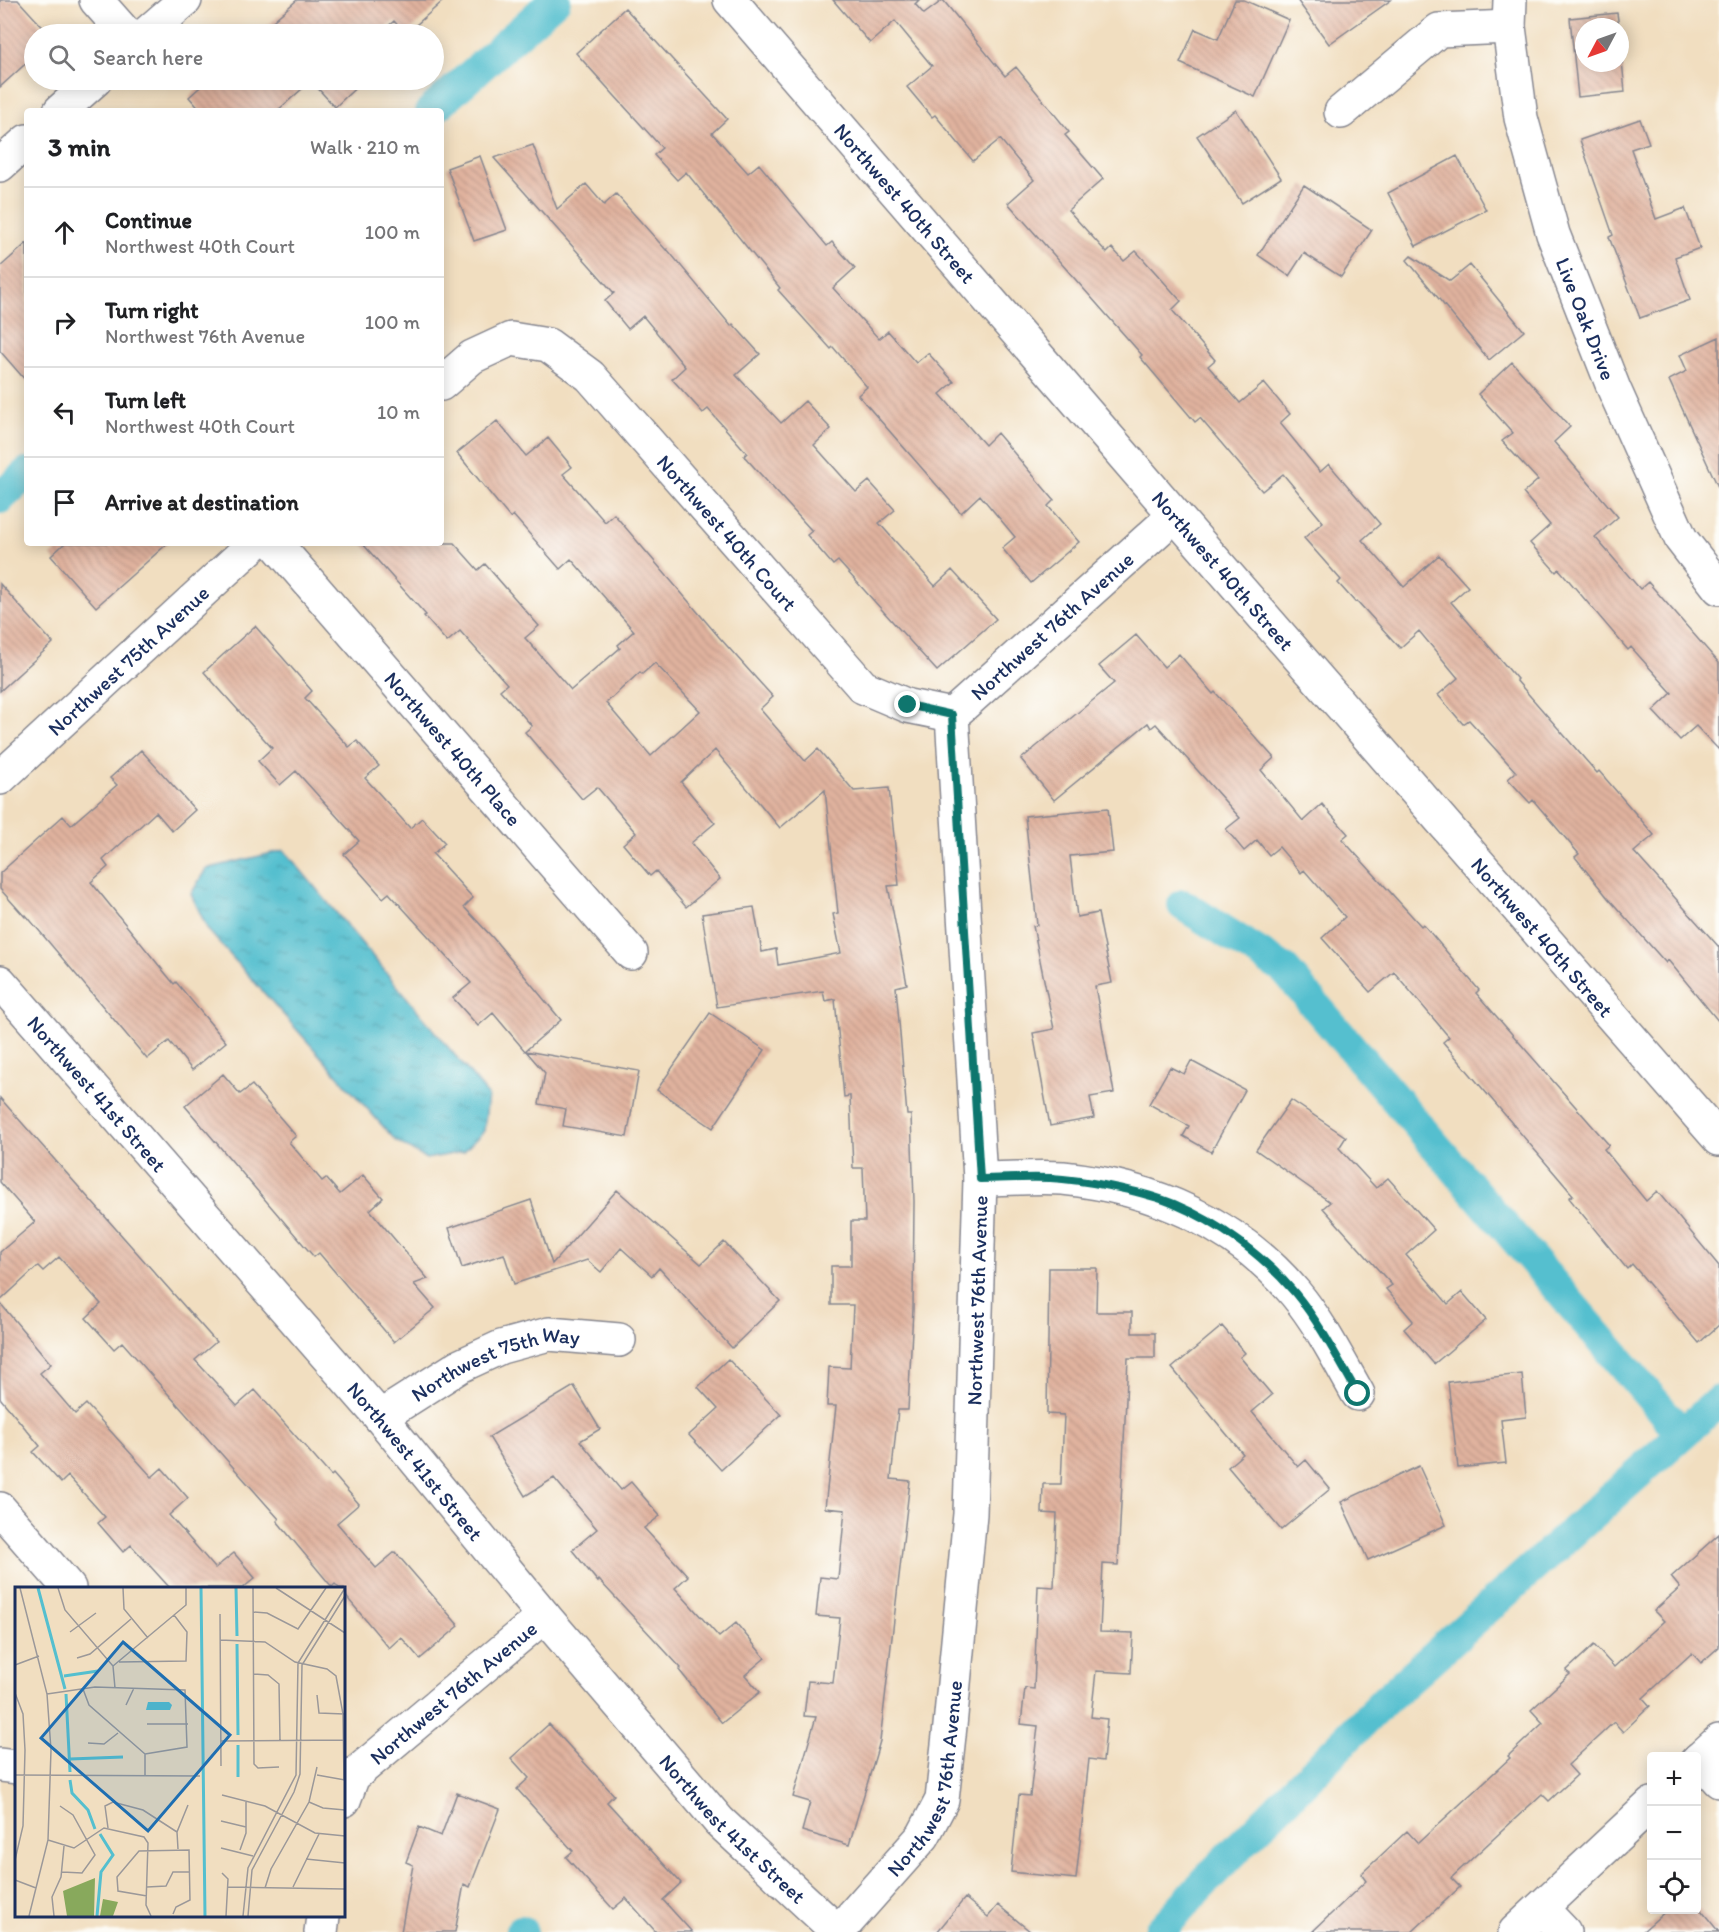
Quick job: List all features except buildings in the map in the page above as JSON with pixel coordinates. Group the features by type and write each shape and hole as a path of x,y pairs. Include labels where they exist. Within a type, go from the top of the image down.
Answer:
{"street":[{"path":"96,0 117,24"},
{"path":"157,24 185,0"},
{"name":"Northwest 40th Street","path":"730,0 1719,1139"},
{"name":"Live Oak Drive","path":"1341,112 1439,30 1510,13 1521,118 1553,234 1614,389 1681,539 1719,588"},
{"path":"63,108 84,90"},
{"path":"0,165 24,144"},
{"name":"Northwest 40th Court","path":"444,381 472,357 511,339 548,345 590,376 863,687 908,705 952,715"},
{"name":"Northwest 76th Avenue","path":"838,1932 922,1836 942,1800 970,1514 980,1179 952,715 1175,515"},
{"name":"Northwest 75th Avenue","path":"0,778 252,546"},
{"name":"Northwest 40th Place","path":"278,546 631,953"},
{"name":"Northwest 41st Street","path":"0,982 380,1417 544,1616 719,1821 838,1932"},
{"path":"980,1179 1062,1178 1173,1203 1217,1226 1256,1255 1294,1292 1324,1334 1358,1394"},
{"name":"Northwest 75th Way","path":"380,1417 460,1366 501,1347 549,1334 619,1341"},
{"path":"0,1509 68,1587"},
{"name":"Northwest 76th Avenue","path":"345,1797 353,1776 544,1616"},
{"path":"0,1764 15,1767"},
{"path":"1515,1932 1650,1806"},
{"path":"1541,1908 1564,1932"},
{"path":"321,1932 323,1917"}],"water":[{"path":"284,850 488,1095 484,1131 463,1152 426,1159 396,1141 208,930 191,894 206,869"}],"waterway":[{"path":"434,108 555,0"},
{"path":"0,498 24,476"},
{"path":"1183,905 1284,969 1682,1434"},
{"path":"1159,1932 1211,1875 1385,1700 1719,1401"}],"route":[{"path":"908,705 952,715 980,1179 1062,1178 1173,1203 1217,1226 1256,1255 1294,1292 1324,1334 1358,1394"}]}
